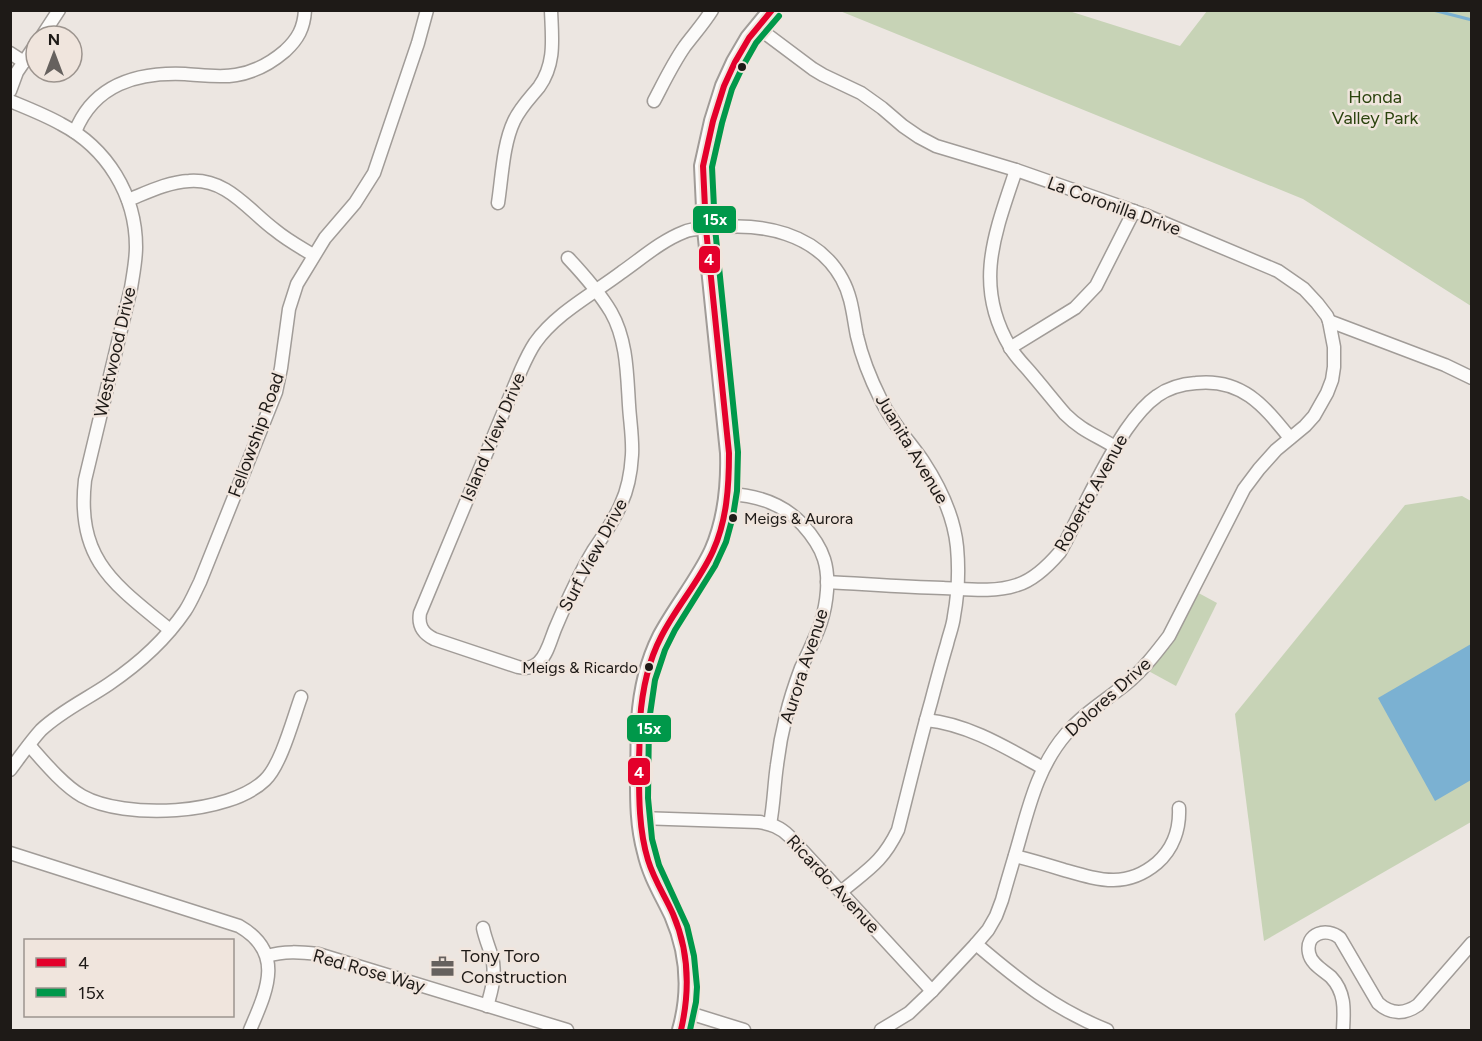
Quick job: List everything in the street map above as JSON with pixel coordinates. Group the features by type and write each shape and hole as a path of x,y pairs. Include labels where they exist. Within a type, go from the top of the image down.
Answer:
{"main road":[{"path":"681,1030 686,1012 688,980 686,960 673,915 655,880 646,855 639,818 640,721 647,675 662,636 713,550 721,531 728,494 729,453 706,229 703,166 713,121 735,62 757,27 772,10"}],"street":[{"path":"50,24 59,10"},
{"path":"75,132 80,118 98,98 109,89 121,84 144,76 164,74 220,77 236,75 252,71 271,62 293,44 302,29 305,10"},
{"name":"Fellowship Road","path":"10,770 42,730 128,670 150,651 184,612 200,582 276,392 293,293 325,238 355,203 374,173 427,10"},
{"path":"498,203 508,137 513,122 542,82 551,63 553,49 551,10"},
{"path":"654,101 674,63 712,10"},
{"name":"La Coronilla Drive","path":"757,27 823,75 861,93 903,126 936,146 1134,211 1266,266 1304,289 1329,321"},
{"path":"10,53 24,62 10,91"},
{"name":"Westwood Drive","path":"10,101 60,123 96,149 118,178 128,200 135,229 135,262 131,288 85,480 82,498 83,517 91,547 110,576 123,591 170,630"},
{"path":"1016,171 996,231 989,269 993,307 1000,328 1010,348 1065,414 1090,434 1115,447"},
{"path":"128,200 177,182 191,180 217,185 242,200 292,243 314,255"},
{"path":"1010,348 1075,308 1084,300 1096,285 1134,211"},
{"name":"Juanita Avenue","path":"706,229 746,226 791,235 814,248 834,267 848,291 861,352 874,386 896,427 935,480 953,524 957,548 957,589 954,616 898,830 885,854 875,866 841,892"},
{"name":"Island View Drive","path":"518,667 429,637 420,624 420,613 527,356 546,330 660,244 685,231 706,229"},
{"name":"Surf View Drive","path":"518,667 529,668 543,659 579,578 621,506 630,472 632,453 627,367 619,330 612,313 597,291 568,258"},
{"path":"1329,321 1445,365 1472,378"},
{"name":"Dolores Drive","path":"881,1030 909,1012 932,991 988,930 996,916 1032,794 1043,768 1065,735 1078,721 1127,683 1156,653 1178,620 1244,489 1276,450 1305,426 1322,405 1330,387 1334,367 1334,347 1329,321"},
{"name":"Roberto Avenue","path":"827,582 992,590 1017,585 1028,580 1050,564 1066,543 1115,447 1139,411 1158,395 1185,384 1203,382 1227,385 1248,395 1267,410 1290,438"},
{"name":"Aurora Avenue","path":"728,494 746,495 764,500 797,519 817,544 824,559 827,582 820,624 794,686 780,738 770,824"},
{"path":"29,745 70,788 85,798 104,804 145,811 205,806 221,803 247,793 269,776 276,766 301,697"},
{"path":"926,720 937,721 982,736 1043,768"},
{"path":"1015,856 1095,879 1110,881 1125,879 1150,869 1162,858 1176,836 1179,808"},
{"name":"Ricardo Avenue","path":"639,818 770,824 784,831 932,991"},
{"path":"10,852 239,926 248,932 262,946 267,956 269,974 268,984 250,1030"},
{"path":"483,928 492,958 494,975 487,1006"},
{"path":"1340,1029 1345,1016 1341,993 1332,978 1310,957 1309,946 1315,936 1331,932 1341,938 1378,1003 1386,1010 1397,1012 1408,1011 1418,1005 1472,943"},
{"path":"976,944 1040,996 1069,1014 1107,1030"},
{"name":"Red Rose Way","path":"267,956 298,952 318,954 567,1030"},
{"path":"686,1012 744,1030"}],"green space":[{"name":"Honda Valley Park","path":"840,11 1069,11 1180,46 1207,11 1471,11 1471,306 1303,199"},
{"path":"1462,496 1471,501 1471,822 1264,941 1235,714 1405,505"},
{"path":"1193,590 1217,603 1176,686 1143,668"}],"water":[{"path":"1471,644 1471,780 1435,801 1378,698"}],"waterway":[{"path":"1433,10 1472,20"}],"transit line":[{"name":"4","path":"681,1030 687,986 685,957 673,914 650,867 641,822 639,796 641,709 646,677 656,647 713,551 724,515 728,490 729,453 706,229 703,166 724,86 749,38 772,10"},
{"name":"15x","path":"690,1030 697,987 694,956 687,926 659,865 652,839 648,798 649,721 655,680 665,650 715,566 726,542 733,516 737,491 738,452 715,228 712,167 732,89 756,43 779,16"}],"place":[{"name":"Meigs & Aurora","path":"733,518"},
{"name":"Meigs & Ricardo","path":"649,667"},
{"name":"Tony Toro Construction","path":"443,966"}]}
